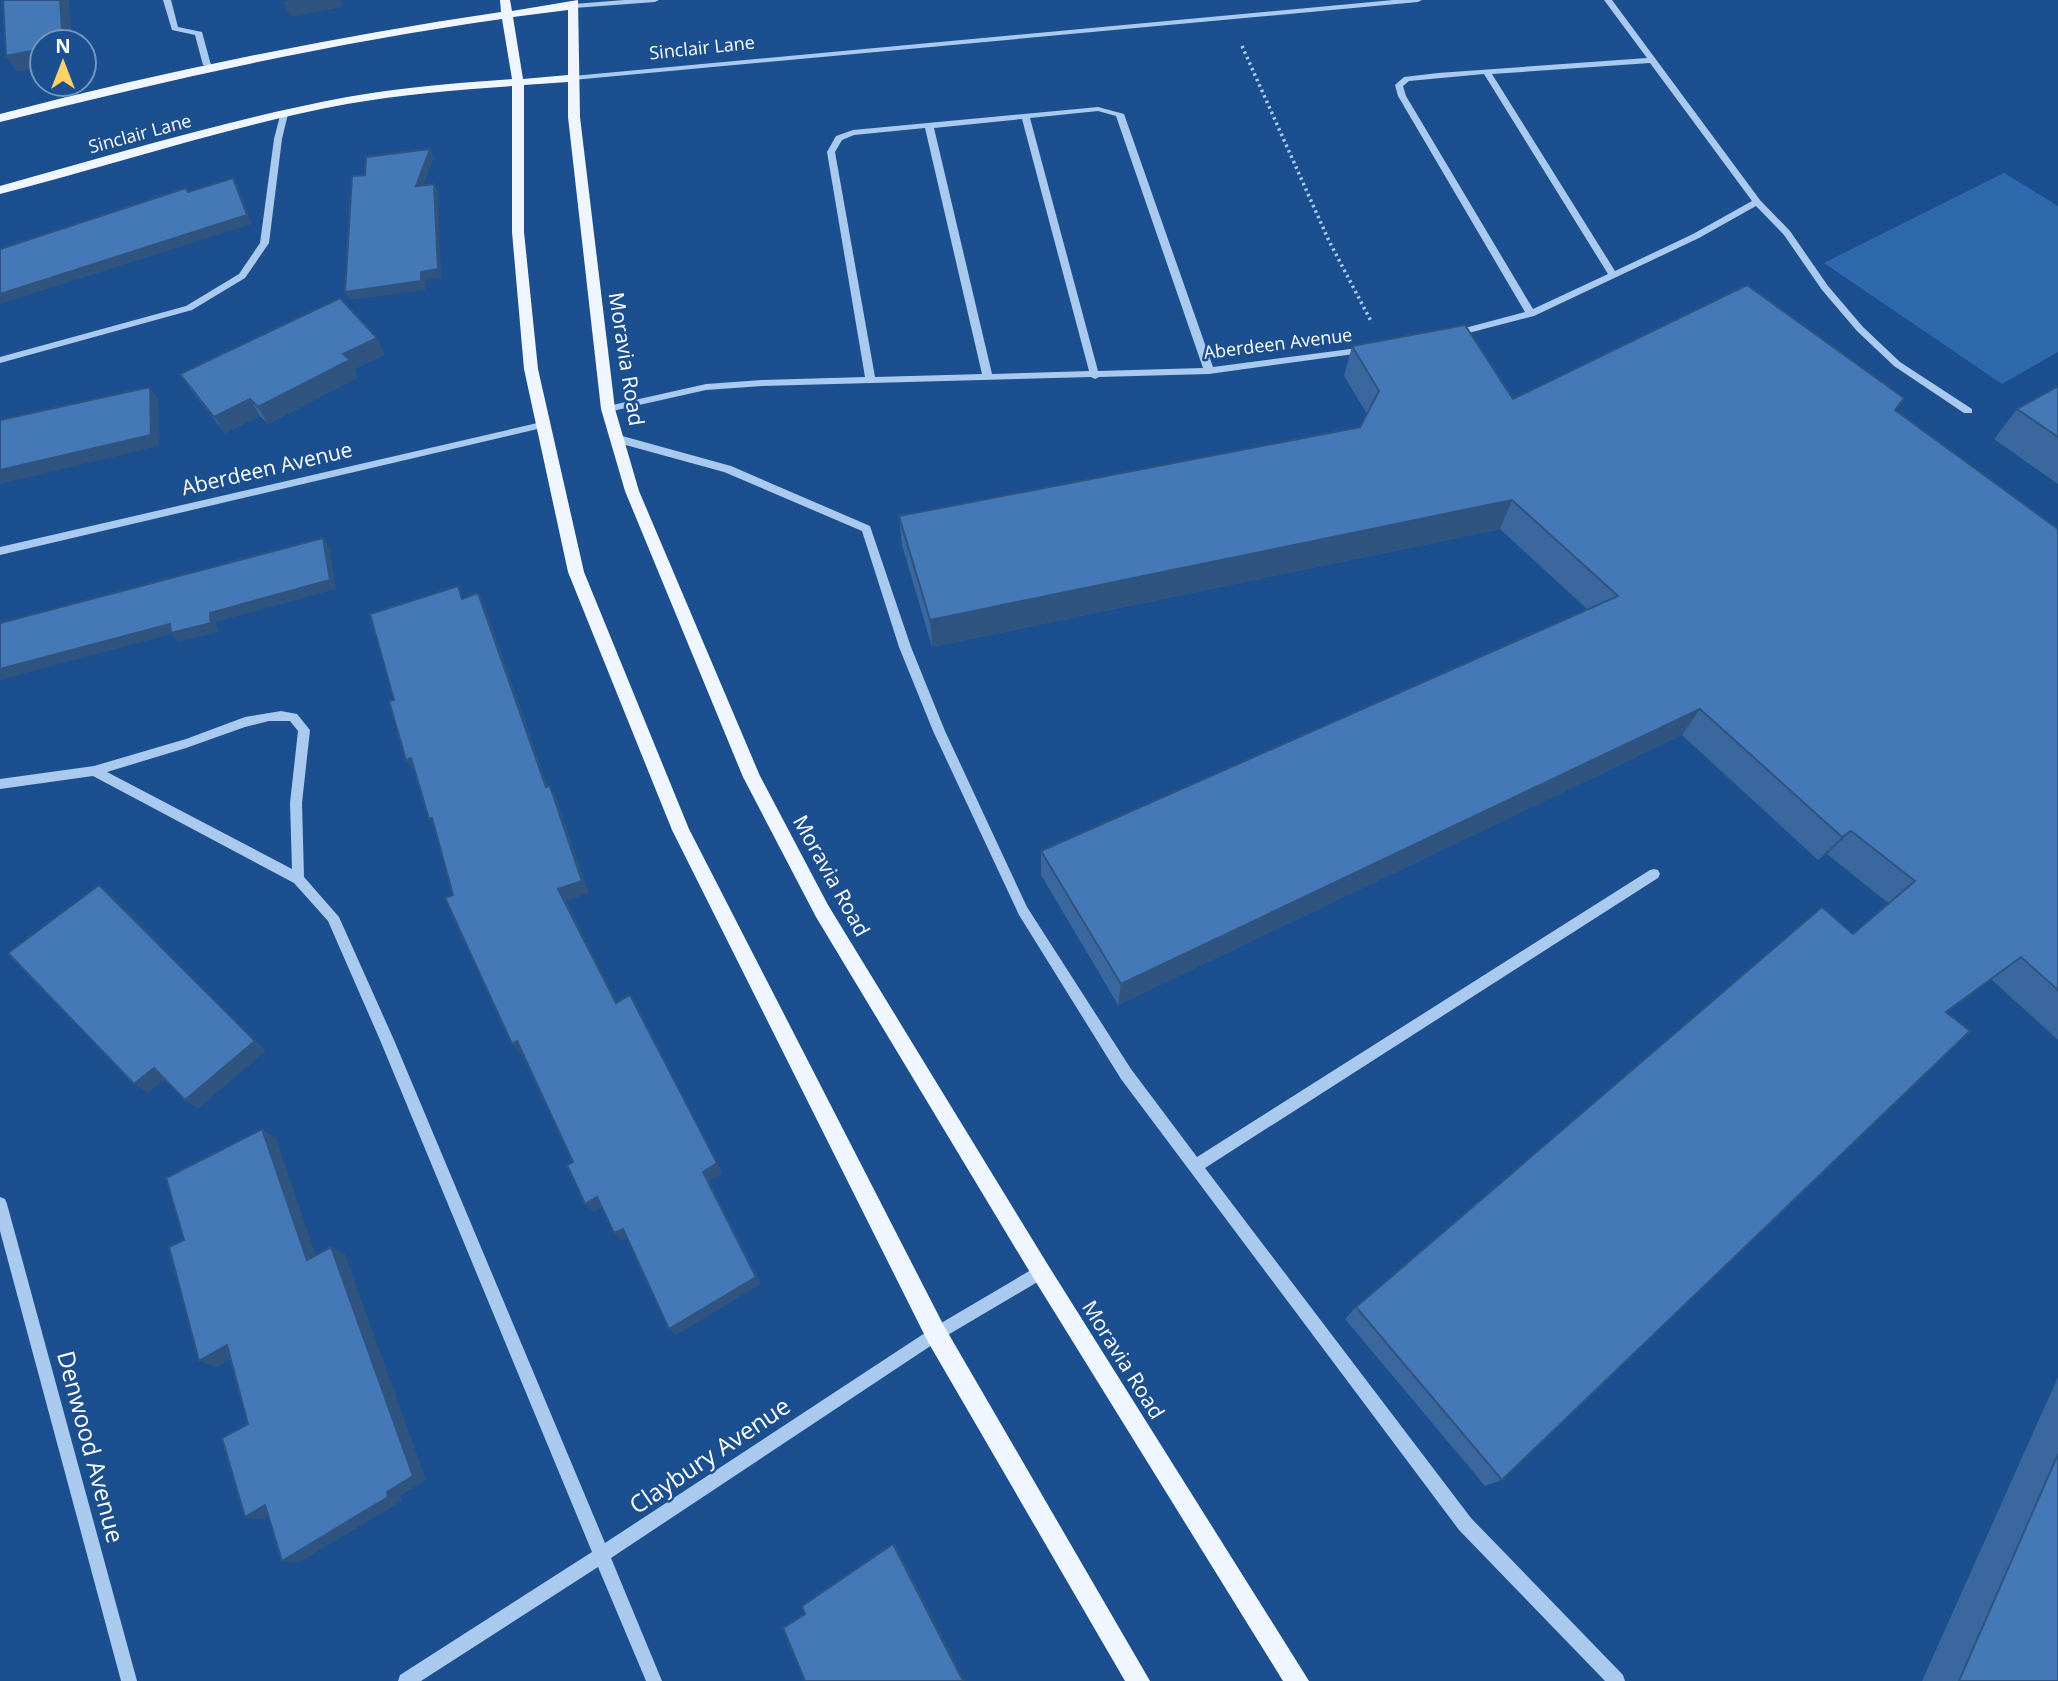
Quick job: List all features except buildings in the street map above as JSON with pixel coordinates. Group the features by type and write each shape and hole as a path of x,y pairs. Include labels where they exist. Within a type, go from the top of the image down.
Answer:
{"main road":[{"path":"505,0 518,83 518,232 531,369 576,572 657,774 688,842 936,1334 1138,1681"},
{"path":"0,118 116,86 208,65 342,40 574,3"},
{"name":"Moravia Road","path":"574,3 574,117 608,409 632,491 752,777 822,911 1041,1272 1297,1681"},
{"name":"Sinclair Lane","path":"0,190 284,114 430,89 573,78"}],"street":[{"path":"167,0 175,28 199,34 208,65"},
{"path":"574,3 655,0"},
{"name":"Sinclair Lane","path":"573,78 1418,0"},
{"path":"1608,0 1757,202 1787,233 1825,288 1860,329 1898,364 1968,411"},
{"path":"1531,314 1402,96 1399,85 1407,79 1652,60"},
{"path":"1486,72 1614,276"},
{"path":"871,381 831,152 839,138 853,133 1098,109 1120,114 1209,371"},
{"path":"0,360 189,308 207,300 242,276 259,255 264,243 284,114"},
{"path":"1025,116 1096,376"},
{"path":"929,126 988,378"},
{"path":"1440,337 1478,330 1531,314 1696,236 1757,202"},
{"name":"Aberdeen Avenue","path":"608,409 706,387 762,383 1209,371 1313,359 1385,346"},
{"name":"Aberdeen Avenue","path":"0,551 542,425"},
{"path":"615,438 727,469 866,529 905,647 939,731 1023,911 1126,1074 1465,1524 1617,1681"},
{"path":"0,784 94,771 197,740 245,722 276,715 293,717 304,730 296,803 298,879"},
{"path":"94,771 298,879 333,917 393,1053 654,1681"},
{"path":"1195,1166 1654,874"},
{"path":"0,1204 7,1224"},
{"name":"Denwood Avenue","path":"7,1224 129,1681"},
{"name":"Claybury Avenue","path":"406,1681 936,1334 1041,1272"}],"path":[{"path":"1229,16 1329,241 1385,346"}],"shaded area":[{"path":"2004,173 2058,206 2058,352 2002,384 1824,263"}]}
